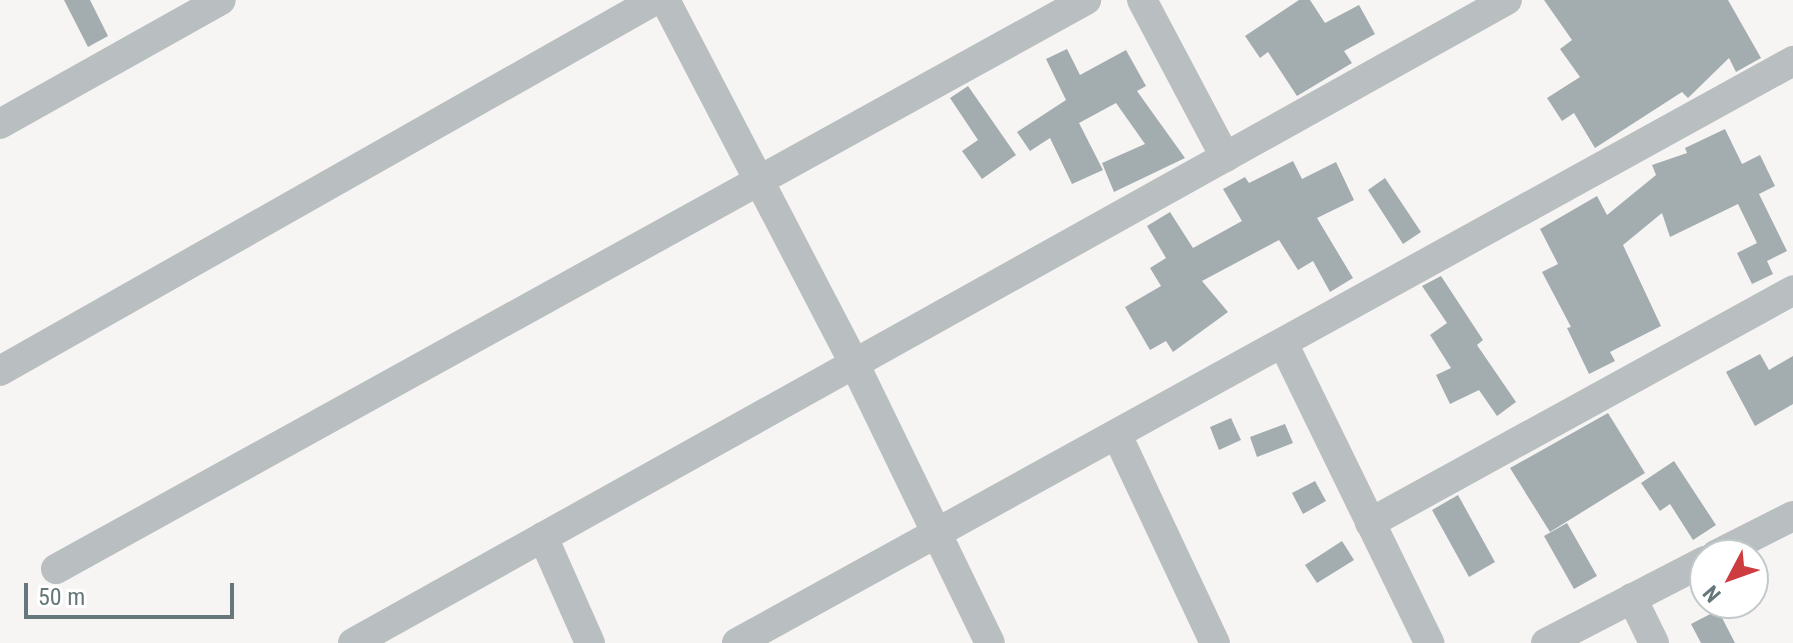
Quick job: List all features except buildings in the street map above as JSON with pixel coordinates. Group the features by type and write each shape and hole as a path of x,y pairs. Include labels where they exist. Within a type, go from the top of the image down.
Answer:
{"street":[{"path":"0,124 221,0"},
{"path":"0,371 655,0"},
{"path":"665,0 854,363 990,643"},
{"path":"56,569 1086,0"},
{"path":"1142,0 1225,157"},
{"path":"363,641 543,537 1507,0"},
{"path":"737,643 790,630 938,535 1791,66"},
{"path":"1370,523 1793,290"},
{"path":"1283,343 1429,643"},
{"path":"1117,435 1215,643"},
{"path":"1748,539 1793,516"},
{"path":"543,537 590,643"},
{"path":"1546,643 1689,569"},
{"path":"1632,598 1654,643"}]}
